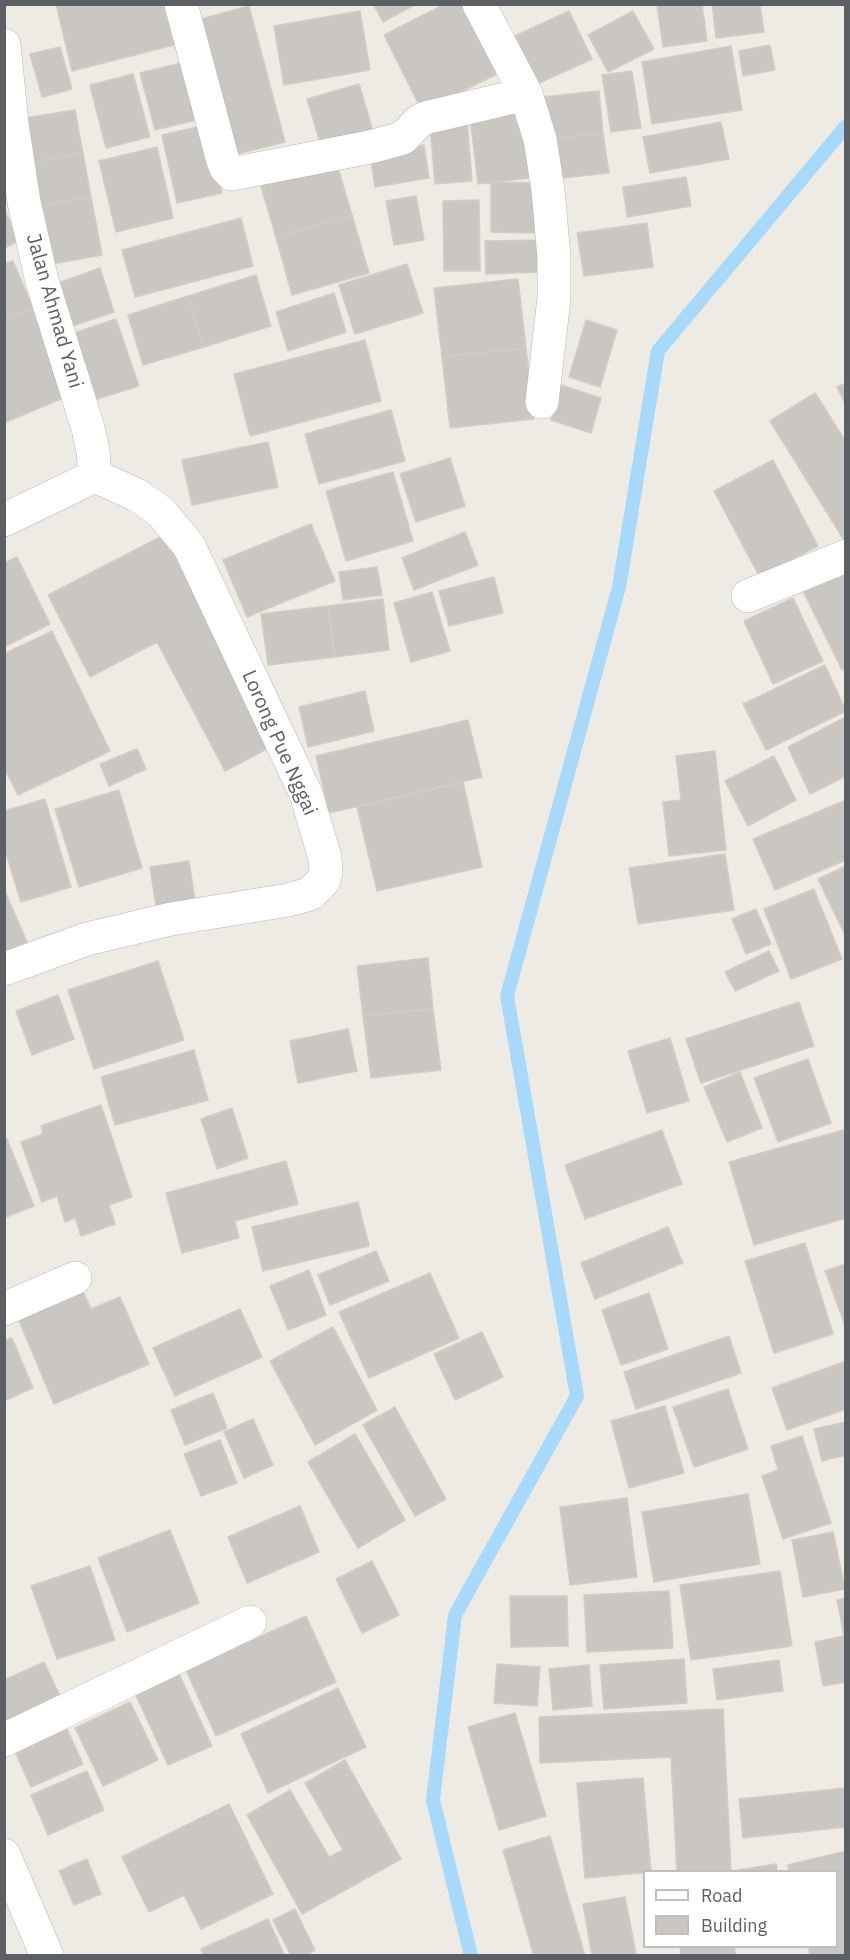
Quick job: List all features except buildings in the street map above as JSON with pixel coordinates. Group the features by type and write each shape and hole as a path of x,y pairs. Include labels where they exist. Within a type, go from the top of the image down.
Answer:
{"street":[{"path":"182,4 223,161 232,174 370,147 403,138 425,118 526,94"},
{"path":"479,4 526,94 540,139 555,257 554,298 542,402"},
{"name":"Jalan Ahmad Yani","path":"4,45 12,124 24,202 42,281 88,428 95,476"},
{"path":"4,520 95,476"},
{"name":"Lorong Pue Nggai","path":"4,969 87,939 171,919 288,900 310,894 324,880 325,858 306,794 189,546 161,512 137,495 95,476"},
{"path":"748,596 846,556"},
{"path":"4,1309 75,1278"},
{"path":"4,1740 250,1622"},
{"path":"4,1854 47,1956"}],"waterway":[{"path":"471,1956 433,1800 455,1615 577,1396 507,996 619,587 658,351 846,126"}]}
